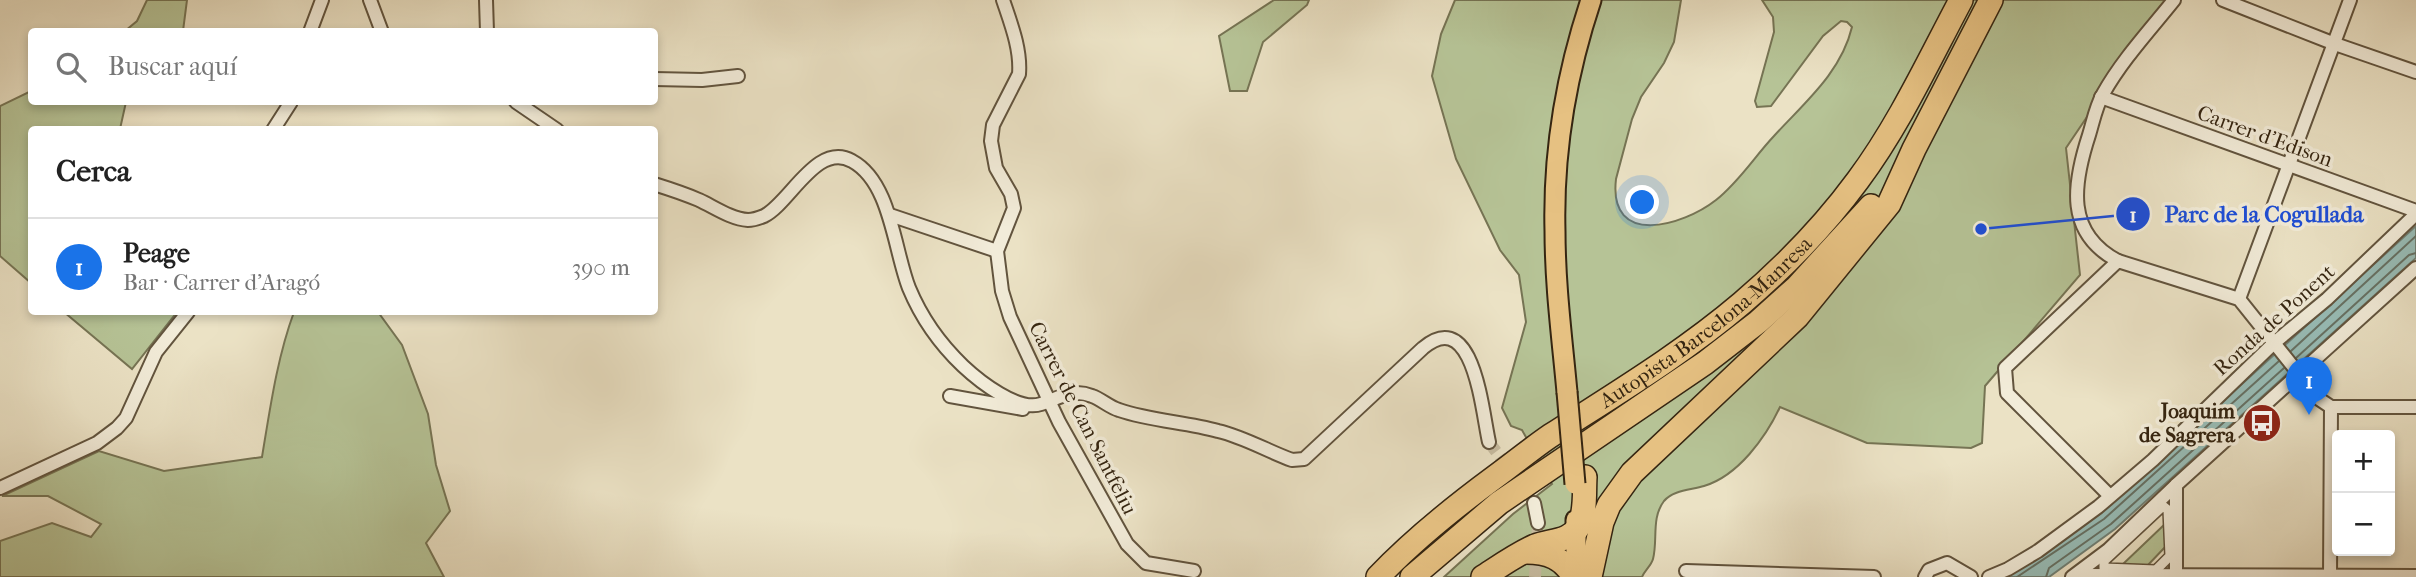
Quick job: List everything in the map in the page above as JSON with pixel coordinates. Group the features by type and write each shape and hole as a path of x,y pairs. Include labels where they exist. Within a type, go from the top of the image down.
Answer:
{"highway":[{"name":"Autopista Barcelona-Manresa","path":"1378,577 1431,527 1548,438 1697,339 1775,272 1820,226 1859,180 1893,126 1961,0"},
{"path":"1590,577 1598,533 1609,505 1619,489 1652,453 1797,317 1889,204 1914,149 1991,0"},
{"path":"1412,577 1499,503 1695,370 1758,322 1797,286 1853,226 1914,149"},
{"path":"1483,577 1536,546 1567,537 1576,531 1582,518 1580,481"},
{"path":"1362,577 1397,547 1431,527"},
{"path":"1526,552 1550,554 1568,567 1575,577"}],"main road":[{"path":"1590,577 1589,522 1580,481 1556,279 1555,184 1565,99 1591,0"},
{"path":"1571,389 1565,265 1567,162 1580,75 1602,0"},
{"path":"1575,577 1576,531"}],"street":[{"path":"312,28 322,0"},
{"path":"370,0 380,28"},
{"path":"486,0 487,28"},
{"name":"Carrer de Can Santfeliu","path":"1003,0 1019,54 1019,66 1018,74 991,133 993,160 1012,194 1014,208 997,251 1002,291 1010,317 1073,449 1127,544 1146,563 1194,570"},
{"path":"2174,0 2101,97 2084,149 2077,183 2078,218 2102,253 2118,261 2239,299 2319,399 2331,407 2416,407"},
{"path":"2223,0 2416,72"},
{"path":"2239,299 2350,0"},
{"path":"658,79 702,80 737,76"},
{"name":"Carrer d'Edison","path":"2101,97 2416,212"},
{"path":"276,126 289,105"},
{"path":"520,105 551,126"},
{"path":"658,185 736,217 748,219 767,214 822,161 832,157 853,161 884,198 909,286 918,309 929,326 947,349 978,379 1007,398 1033,406"},
{"name":"Ronda de Ponent","path":"1989,577 2046,546 2082,520 2153,460 2328,299 2416,212"},
{"path":"890,215 997,251"},
{"path":"2110,496 2007,393 2005,368 2118,261"},
{"path":"2074,576 2108,550 2298,373 2416,268"},
{"path":"0,488 97,443 117,428 126,418 156,352 186,315"},
{"path":"950,396 1024,409 1072,392 1092,396 1122,411 1218,431 1292,460 1304,459 1423,348 1438,338 1450,338 1463,346 1469,359 1478,383 1489,442"},
{"path":"2330,576 2331,407"},
{"path":"2176,485 2176,575"},
{"path":"1534,503 1538,523"},
{"path":"2162,506 2168,510 2170,556 2156,570 2107,569 2103,565 2104,561 2162,506"},
{"path":"1925,577 1929,570 1947,563 1971,577"},
{"path":"1686,571 1874,577"},
{"path":"2074,576 2416,576"}],"green space":[{"path":"147,0 187,0 183,28 129,28 137,21"},
{"path":"1274,0 1309,0 1307,5 1263,42 1247,91 1230,91 1219,36"},
{"path":"1455,0 1681,0 1674,42 1664,63 1641,97 1632,119 1616,179 1617,201 1624,215 1635,223 1651,225 1685,217 1724,193 1820,86 1847,44 1852,27 1841,21 1823,36 1771,106 1757,107 1755,101 1774,32 1773,17 1762,0 2166,0 2066,148 2080,275 1985,386 1982,443 1971,448 1867,443 1780,407 1759,443 1728,474 1704,486 1672,495 1664,501 1656,522 1653,559 1642,577 1444,577 1513,514 1552,484 1522,430 1511,426 1502,408 1526,322 1519,275 1500,250 1456,159 1432,76 1441,34"},
{"path":"28,92 28,105 125,105 121,126 28,126 28,280 0,256 0,106"},
{"path":"68,315 175,315 132,369"},
{"path":"293,315 380,315 402,345 428,414 436,465 450,511 426,543 444,577 0,577 0,541 52,523 91,537 101,524 48,496 2,496 99,451 164,471 262,457 271,402"},
{"path":"2166,523 2167,545 2148,565 2122,565"}],"water":[{"path":"2416,226 2416,258 2115,529 2049,577 2004,577 2100,513"}],"tunnel":[{"path":"1489,442 1534,503"},
{"path":"1535,577 1538,523"}],"place":[{"name":"Parc de la Cogullada","path":"1981,229"},
{"name":"Peage","path":"2309,415"},
{"name":"Joaquim de Sagrera","path":"2262,423"}]}
